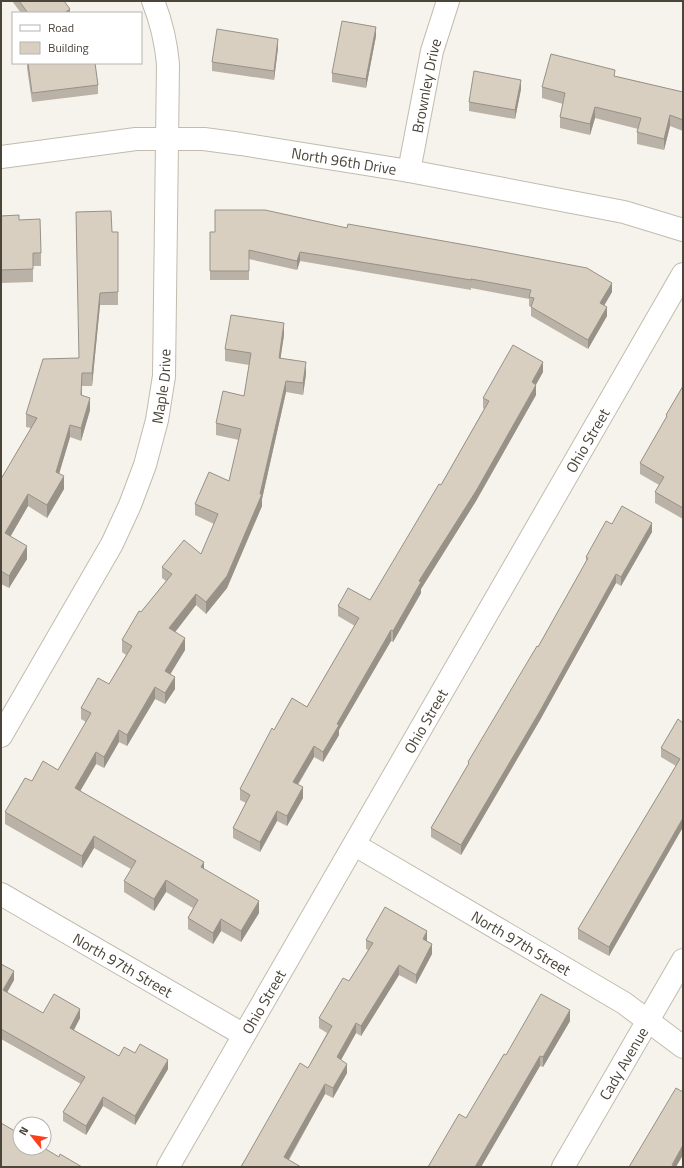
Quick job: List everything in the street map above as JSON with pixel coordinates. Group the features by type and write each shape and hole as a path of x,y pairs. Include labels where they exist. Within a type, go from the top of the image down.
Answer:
{"street":[{"name":"Maple Drive","path":"1,736 112,544 130,505 145,466 157,420 164,376 167,139 166,47 159,15 153,1"},
{"name":"Brownley Drive","path":"409,171 432,51 448,1"},
{"name":"North 96th Drive","path":"1,157 136,139 204,139 409,171 624,212 683,230"},
{"name":"Ohio Street","path":"168,1167 683,274"},
{"name":"North 97th Street","path":"355,845 624,1003 683,1047"},
{"name":"North 97th Street","path":"1,894 244,1035"},
{"name":"Cady Avenue","path":"564,1167 683,960"}],"building":[{"path":"19,1 64,1 70,9 66,12 27,12"},
{"path":"342,21 376,27 366,79 332,73"},
{"path":"217,29 278,39 274,71 212,62"},
{"path":"551,54 615,70 614,76 683,92 683,120 670,115 664,139 637,132 641,118 595,107 590,124 560,117 565,93 542,87"},
{"path":"28,64 95,64 98,85 32,93"},
{"path":"474,71 521,80 515,110 469,102"},
{"path":"215,210 265,210 347,228 348,224 587,268 612,283 600,303 607,307 588,340 531,307 534,298 529,297 531,290 471,279 300,252 297,261 249,250 249,271 210,271 210,232 215,232"},
{"path":"111,211 112,232 118,232 118,292 100,293 92,373 82,373 81,395 90,398 81,428 70,425 56,472 64,476 47,505 28,494 5,533 27,546 9,576 1,571 1,479 37,418 26,414 43,359 79,358 76,212"},
{"path":"19,215 19,220 40,219 41,253 33,253 33,269 1,270 1,216"},
{"path":"231,315 284,323 279,358 306,362 303,383 286,381 260,494 262,494 227,576 206,602 196,594 169,628 185,638 165,671 175,677 165,693 155,687 127,735 119,730 104,757 96,752 75,788 204,862 201,867 259,901 241,931 221,919 213,933 188,918 198,900 166,880 154,899 124,881 136,861 94,836 82,856 5,812 25,778 32,781 43,761 58,770 91,713 81,708 98,678 109,684 132,646 122,640 139,611 141,612 172,574 162,567 184,540 201,554 218,514 195,504 209,472 229,481 241,429 216,423 223,391 244,396 251,353 225,349"},
{"path":"513,345 543,362 532,382 536,385 476,491 419,581 421,582 393,631 391,630 337,724 339,725 323,752 314,746 293,782 303,787 287,816 277,811 260,842 233,828 250,795 240,789 272,728 274,730 292,698 307,707 359,618 338,606 348,588 370,600 439,484 441,485 489,401 483,398"},
{"path":"683,386 683,508 655,492 664,477 640,463"},
{"path":"622,506 652,523 621,577 616,574 540,711 461,845 431,828 469,763 468,762 537,646 538,647 588,558 586,557 606,521 612,524"},
{"path":"678,719 683,723 683,818 609,947 578,929 680,759 661,748"},
{"path":"385,907 427,931 423,939 432,944 416,975 399,965 361,1026 356,1023 337,1057 347,1064 333,1088 325,1084 284,1157 301,1167 241,1167 300,1063 308,1068 332,1026 319,1018 343,978 349,981 373,943 366,940"},
{"path":"1,964 14,971 3,990 43,1013 54,994 80,1009 70,1028 119,1056 124,1047 135,1053 140,1044 168,1060 135,1116 103,1097 86,1126 63,1112 85,1077 1,1029"},
{"path":"541,994 570,1010 543,1057 540,1056 475,1167 428,1167 459,1114 466,1118 504,1054 506,1055"},
{"path":"676,1088 683,1092 683,1145 672,1165 676,1167 629,1167"},
{"path":"1,1123 12,1129 12,1156 52,1156 52,1153 59,1157 60,1154 82,1167 1,1167"}]}
